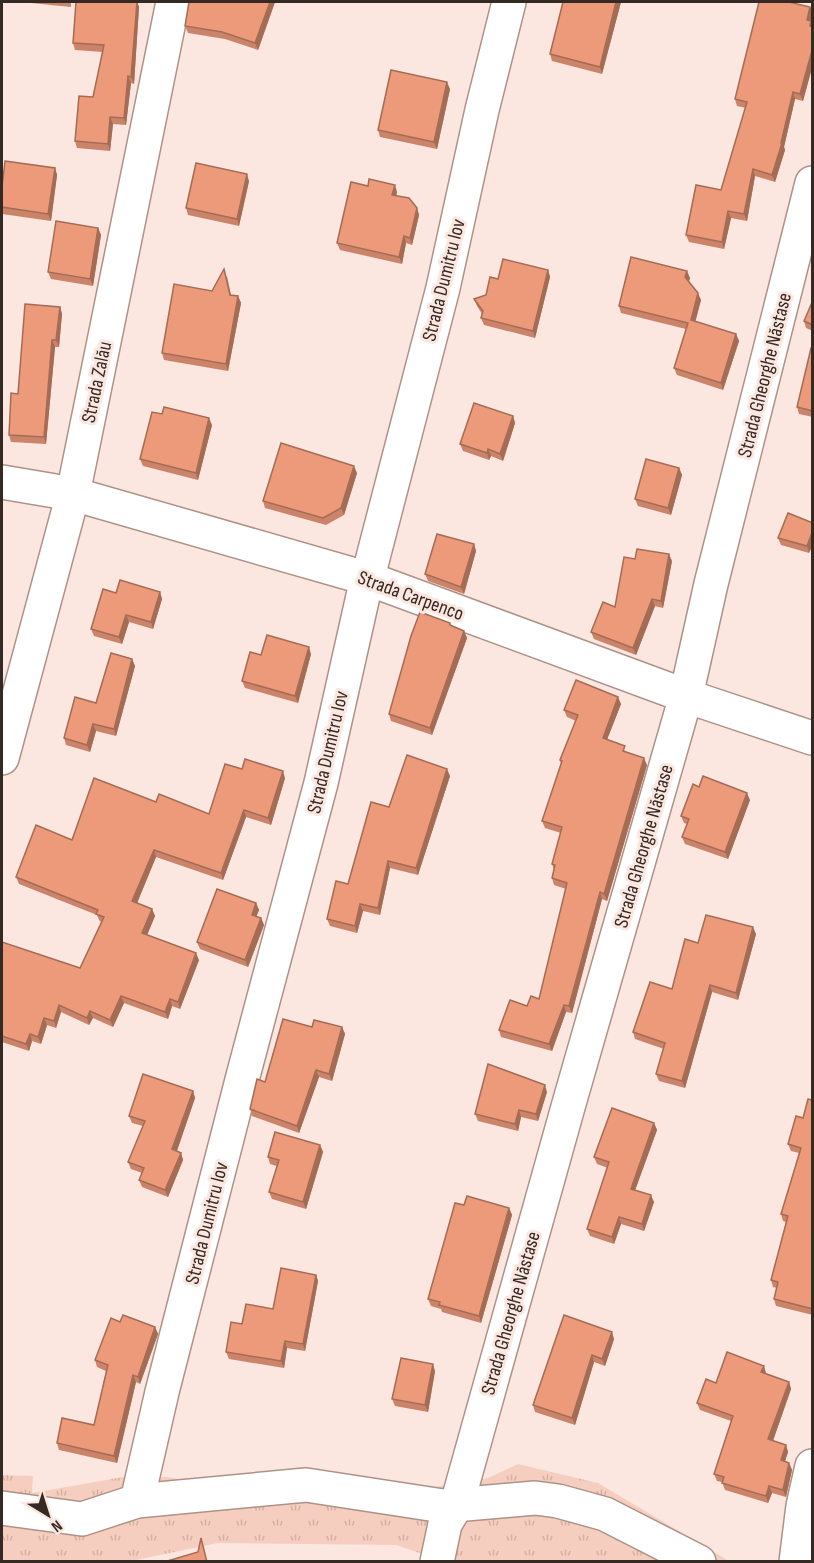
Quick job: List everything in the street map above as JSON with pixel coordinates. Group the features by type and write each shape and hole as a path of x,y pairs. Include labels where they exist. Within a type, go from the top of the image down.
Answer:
{"street":[{"name":"Strada Zalău","path":"2,758 73,494 173,2"},
{"name":"Strada Dumitru Iov","path":"137,1501 162,1392 321,783 363,596 443,288 482,110 509,2"},
{"name":"Strada Gheorghe Năstase","path":"437,1562 445,1524 457,1504 686,696 711,584 813,183"},
{"name":"Strada Carpenco","path":"2,482 73,494 369,579 686,696 813,738"},
{"path":"796,1562 803,1506 813,1466"},
{"path":"2,1508 82,1519 137,1501 306,1485 443,1506 535,1498 558,1501 605,1514 699,1562"}],"green space":[{"path":"518,1464 598,1483 729,1561 446,1562 396,1545 218,1543 131,1561 2,1562 2,1475 33,1476 32,1493 123,1477 167,1477 189,1481 316,1471 434,1487 488,1478"}],"building":[{"path":"76,2 137,2 131,77 128,76 124,118 110,117 108,144 75,141 79,96 93,97 104,45 73,43"},
{"path":"189,2 270,2 255,43 222,32 185,26"},
{"path":"563,2 616,2 600,67 550,54"},
{"path":"759,2 789,2 810,7 807,20 811,21 810,26 813,27 813,47 800,94 793,92 782,143 772,175 753,169 744,214 728,211 722,242 686,235 696,185 721,190 747,102 735,99"},
{"path":"391,70 447,82 434,142 378,130"},
{"path":"5,161 55,168 48,214 2,207"},
{"path":"196,163 247,174 237,219 186,208"},
{"path":"369,179 395,185 392,195 409,198 417,208 410,238 404,236 399,257 337,243 351,182 368,186"},
{"path":"56,221 98,228 90,279 48,272"},
{"path":"631,257 687,271 685,277 698,293 691,320 736,334 721,383 674,368 688,323 619,306"},
{"path":"503,259 548,270 533,331 481,318 483,311 474,299 486,295 490,277 498,279"},
{"path":"224,269 230,295 238,296 226,364 162,353 174,284 212,291"},
{"path":"813,300 813,325 804,321"},
{"path":"25,304 60,307 56,340 52,340 44,437 9,435 11,393 18,394"},
{"path":"811,348 813,349 813,411 797,407"},
{"path":"474,403 513,416 500,454 488,449 487,453 460,444"},
{"path":"164,407 209,418 196,473 140,459 152,412 162,414"},
{"path":"281,443 354,466 341,508 323,518 263,501"},
{"path":"646,459 679,468 668,508 635,499"},
{"path":"788,513 813,523 807,546 778,538"},
{"path":"437,534 474,544 461,587 425,574"},
{"path":"637,549 669,554 661,601 652,599 633,648 591,632 603,602 615,607 624,557 635,559"},
{"path":"120,580 160,592 151,622 126,615 119,637 91,629 103,589 116,593"},
{"path":"420,612 464,631 430,728 389,714"},
{"path":"267,635 309,647 295,696 242,681 250,652 261,655"},
{"path":"111,653 132,659 114,729 93,724 87,745 64,738 75,697 96,703"},
{"path":"576,680 618,697 603,738 625,746 623,751 644,758 604,894 600,892 569,1006 564,1005 549,1044 499,1030 510,1000 527,1006 531,996 539,999 567,883 552,878 555,865 552,864 562,827 542,821 562,761 560,760 578,715 564,710"},
{"path":"407,755 447,769 416,868 388,861 378,908 360,904 355,926 327,919 336,881 348,884 371,802 389,807"},
{"path":"245,759 283,771 268,818 244,810 221,873 154,850 132,901 152,909 142,933 196,953 178,1002 170,999 165,1012 121,996 110,1020 90,1011 87,1018 59,1005 54,1021 44,1018 38,1037 30,1034 26,1044 2,1036 2,942 80,968 104,917 96,914 98,910 16,877 36,825 72,840 94,778 156,802 159,794 209,814 225,764 242,769"},
{"path":"703,776 747,793 725,852 682,837 689,819 681,816 693,784 699,787"},
{"path":"217,889 256,903 252,915 261,918 245,960 197,942"},
{"path":"706,915 753,927 736,993 710,985 682,1081 656,1074 665,1043 633,1032 650,982 672,989 685,939 698,943"},
{"path":"283,1019 312,1027 314,1020 342,1027 329,1074 316,1070 297,1126 250,1109 257,1079 265,1082"},
{"path":"488,1064 545,1085 536,1114 519,1110 515,1124 475,1114"},
{"path":"143,1074 193,1091 172,1149 181,1153 165,1190 139,1180 144,1168 128,1162 145,1121 129,1116"},
{"path":"808,1099 813,1100 813,1309 774,1299 778,1282 771,1280 788,1216 781,1214 801,1148 788,1144 796,1116 803,1118"},
{"path":"612,1108 654,1123 631,1189 651,1195 642,1224 619,1217 612,1237 587,1229 609,1162 594,1157"},
{"path":"275,1132 320,1145 303,1202 269,1192 279,1160 268,1157"},
{"path":"467,1196 509,1208 479,1316 439,1305 440,1302 428,1299 455,1203 464,1205"},
{"path":"281,1268 316,1275 303,1344 285,1341 281,1361 226,1352 231,1322 242,1324 246,1304 273,1309"},
{"path":"123,1315 155,1327 138,1377 133,1375 114,1456 57,1443 62,1418 94,1425 108,1365 95,1360 111,1318 120,1322"},
{"path":"564,1315 612,1332 602,1359 592,1355 572,1418 533,1405"},
{"path":"727,1352 764,1366 761,1372 789,1382 768,1439 786,1445 781,1460 789,1463 783,1490 769,1486 766,1496 722,1483 724,1477 714,1474 733,1416 697,1403 706,1379 716,1383"},
{"path":"401,1358 433,1364 425,1405 392,1399"},
{"path":"201,1538 207,1562 164,1562 198,1552"}]}
